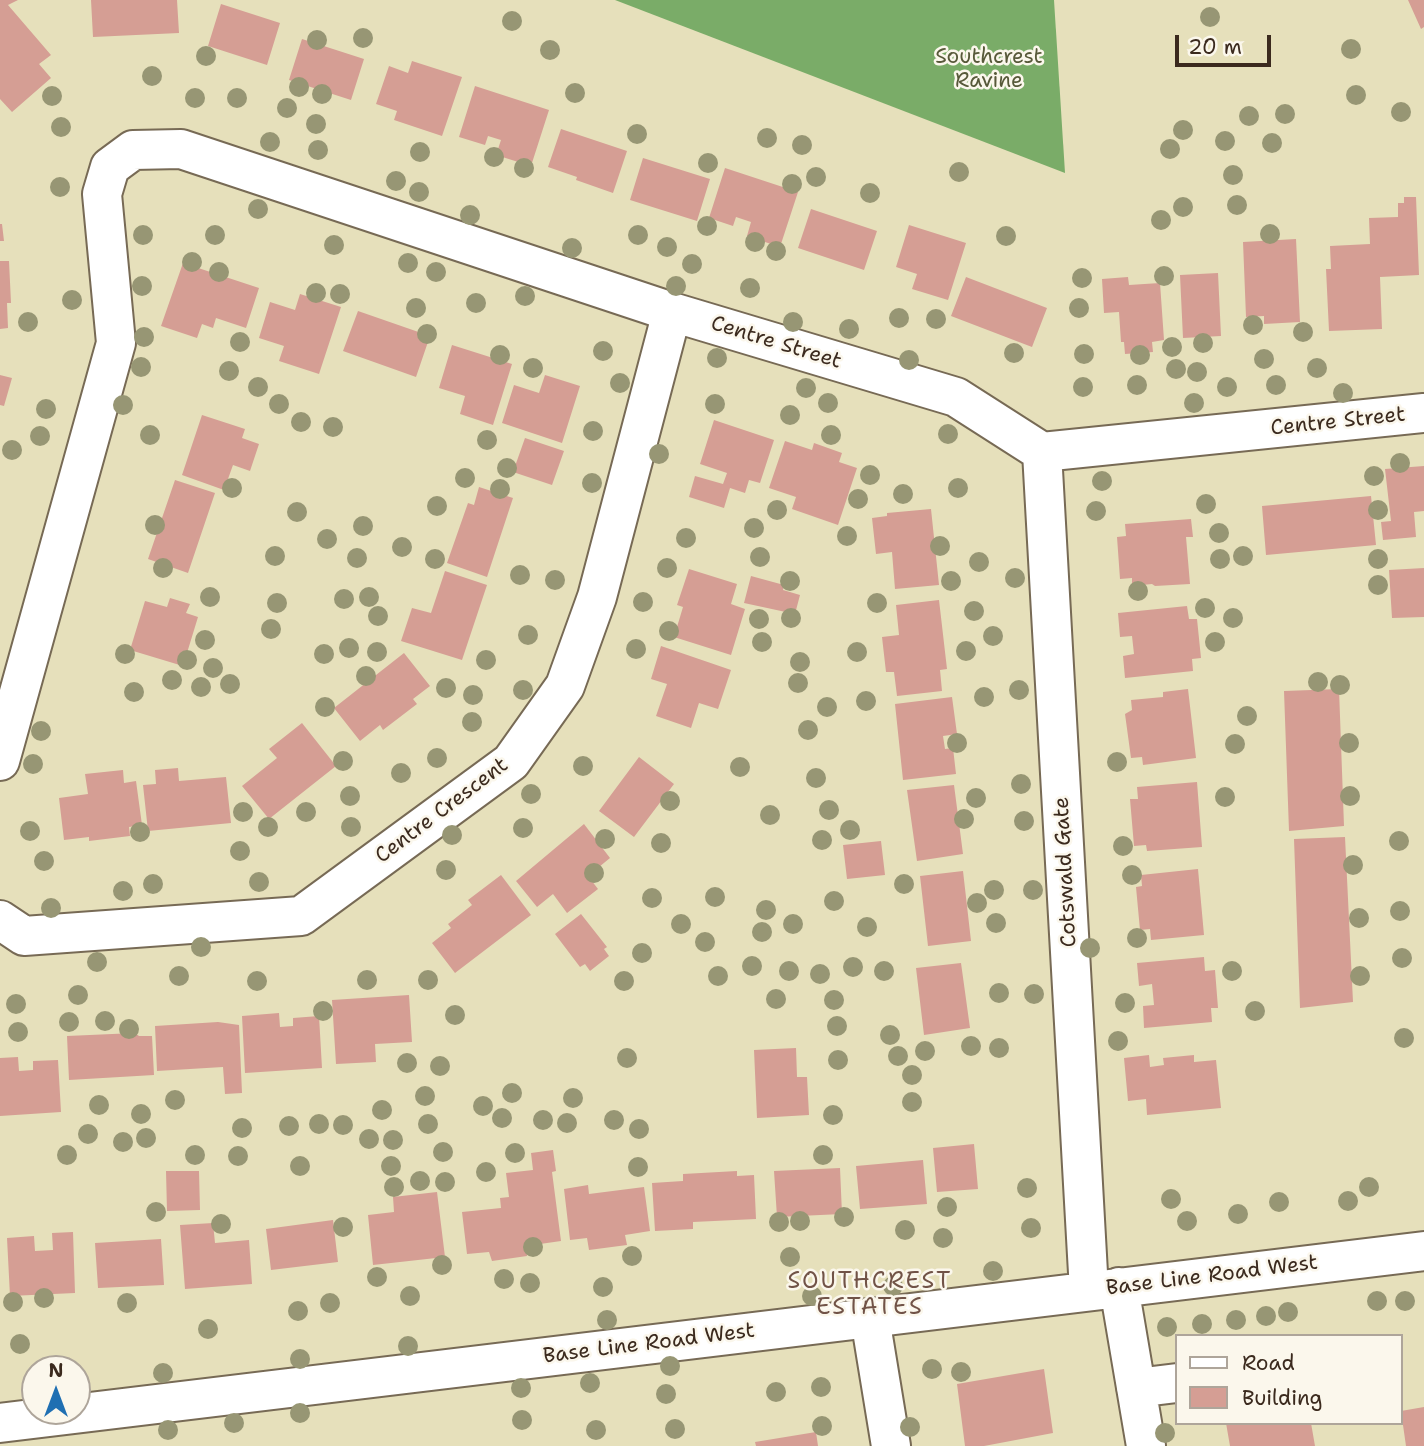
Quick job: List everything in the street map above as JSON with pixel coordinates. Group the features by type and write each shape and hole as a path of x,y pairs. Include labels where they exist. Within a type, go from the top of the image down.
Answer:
{"street":[{"name":"Centre Street","path":"0,761 116,343 102,194 110,167 133,150 181,149 672,312 956,397 1042,452 1424,413"},
{"name":"Centre Crescent","path":"0,920 24,936 301,916 511,762 565,686 575,661 597,597 672,312"},
{"name":"Cotswald Gate","path":"1042,452 1104,1289 1136,1388 1146,1446"},
{"name":"Base Line Road West","path":"0,1423 1424,1251"},
{"path":"870,1318 891,1446"},
{"path":"1136,1388 1176,1383"}],"green space":[{"name":"Southcrest Ravine","path":"615,0 1054,0 1065,173"}],"building":[{"path":"0,0 18,0 8,5 51,55 39,64 51,78 12,112 0,99"},
{"path":"91,0 177,0 179,33 93,37"},
{"path":"1408,0 1424,0 1424,27 1421,29"},
{"path":"221,4 280,23 267,65 208,46"},
{"path":"302,39 364,59 351,100 289,80"},
{"path":"412,61 462,77 442,136 394,120 397,111 376,104 389,66 408,73"},
{"path":"475,86 549,110 531,166 496,155 501,140 488,136 485,145 459,137"},
{"path":"561,129 627,151 613,193 548,167"},
{"path":"643,158 710,179 697,221 630,200"},
{"path":"725,168 798,192 780,247 747,236 751,222 736,217 733,226 709,218"},
{"path":"1404,197 1416,197 1419,275 1380,277 1382,329 1329,331 1326,269 1331,269 1330,246 1370,244 1369,218 1398,217 1398,203 1404,203"},
{"path":"811,209 877,231 864,270 798,248"},
{"path":"2,224 4,241 0,241"},
{"path":"909,225 966,243 948,300 912,289 917,274 896,267"},
{"path":"1296,239 1300,322 1264,324 1264,316 1246,317 1243,242"},
{"path":"0,261 9,261 11,303 7,303 8,328 0,329"},
{"path":"183,263 259,288 246,328 216,318 213,328 202,324 197,338 161,326"},
{"path":"1218,273 1221,336 1183,338 1180,275"},
{"path":"966,277 1047,308 1032,347 951,316"},
{"path":"1128,277 1129,285 1160,283 1164,340 1152,342 1153,352 1125,354 1124,342 1121,342 1119,312 1104,313 1102,279"},
{"path":"300,294 341,307 319,374 279,361 284,346 259,338 270,302 295,310"},
{"path":"358,311 430,336 416,377 343,351"},
{"path":"452,345 512,364 493,425 460,414 465,396 439,388"},
{"path":"0,375 12,378 4,406 0,405"},
{"path":"545,375 580,386 562,443 502,423 514,385 539,393"},
{"path":"202,415 245,429 242,438 259,444 250,471 233,465 224,490 182,475"},
{"path":"714,420 774,440 760,483 749,480 745,493 730,488 724,508 689,497 695,476 723,484 727,473 700,464"},
{"path":"525,438 564,451 552,485 513,472"},
{"path":"785,441 812,450 814,443 842,453 839,462 857,468 838,525 792,509 796,497 769,488"},
{"path":"1424,466 1424,511 1414,512 1416,537 1383,540 1381,522 1391,521 1385,469"},
{"path":"175,480 215,493 188,573 148,559"},
{"path":"479,487 513,498 487,577 447,563 468,503 474,505"},
{"path":"1371,496 1376,545 1266,555 1262,506"},
{"path":"931,509 939,585 895,589 892,552 876,554 872,518 887,516 887,513"},
{"path":"1191,519 1193,537 1186,537 1190,584 1132,586 1132,578 1120,579 1117,537 1126,536 1125,524"},
{"path":"1424,568 1424,617 1392,618 1389,570"},
{"path":"689,569 737,584 731,604 745,609 731,655 674,637 683,607 677,605"},
{"path":"445,571 487,585 462,660 401,641 412,608 431,613"},
{"path":"751,576 784,585 783,590 800,595 795,614 744,603"},
{"path":"170,598 190,604 186,613 198,617 183,666 130,650 145,601 167,607"},
{"path":"939,600 947,669 940,670 942,691 897,696 894,672 886,672 882,637 899,635 896,605"},
{"path":"1187,606 1189,619 1197,619 1201,658 1192,659 1193,671 1125,678 1123,656 1134,654 1132,636 1120,637 1118,613"},
{"path":"661,646 731,670 718,709 699,703 691,728 656,716 667,684 651,679"},
{"path":"404,653 430,686 413,699 417,704 383,730 380,725 360,741 334,708"},
{"path":"1188,689 1196,758 1143,765 1142,757 1131,758 1125,714 1132,710 1131,700 1163,697 1163,692"},
{"path":"1339,689 1344,826 1289,831 1284,691"},
{"path":"952,697 957,734 943,736 945,749 953,748 956,774 903,780 895,704"},
{"path":"302,723 336,766 269,819 242,786 277,758 269,749"},
{"path":"639,757 674,784 634,837 599,811"},
{"path":"178,768 179,781 226,777 231,823 148,831 143,785 156,784 155,770"},
{"path":"123,770 124,783 136,781 142,825 129,827 130,836 89,841 89,837 64,840 59,798 88,794 85,774"},
{"path":"1197,782 1202,847 1147,851 1146,845 1134,846 1130,799 1138,799 1137,787"},
{"path":"954,785 963,854 917,861 907,790"},
{"path":"584,824 610,858 588,876 598,889 567,913 553,894 537,907 516,881"},
{"path":"1345,837 1353,1002 1300,1008 1294,839"},
{"path":"881,841 885,875 847,879 843,845"},
{"path":"1198,869 1204,935 1151,940 1150,929 1140,930 1136,887 1142,886 1141,875"},
{"path":"963,871 971,941 928,946 920,876"},
{"path":"501,875 531,915 455,973 432,943 451,928 448,924 472,905 468,900"},
{"path":"581,914 607,947 604,949 609,956 590,971 585,964 580,967 555,934"},
{"path":"1204,957 1205,971 1215,970 1218,1008 1211,1008 1212,1022 1144,1028 1143,1006 1154,1005 1152,984 1139,986 1137,963"},
{"path":"961,963 970,1028 924,1035 916,968"},
{"path":"409,995 412,1042 375,1044 376,1062 336,1064 332,1000"},
{"path":"279,1013 280,1027 293,1026 293,1018 319,1016 322,1068 245,1073 242,1016"},
{"path":"218,1022 239,1025 242,1093 225,1094 223,1067 157,1071 155,1026"},
{"path":"135,1033 139,1036 152,1036 154,1075 69,1080 67,1036"},
{"path":"796,1048 797,1077 807,1077 809,1115 757,1118 754,1050"},
{"path":"1149,1055 1150,1067 1164,1065 1163,1058 1194,1055 1194,1062 1216,1060 1221,1108 1147,1115 1146,1099 1128,1101 1124,1058"},
{"path":"18,1057 19,1071 33,1070 33,1061 58,1060 61,1112 0,1116 0,1058"},
{"path":"974,1144 978,1189 937,1192 933,1148"},
{"path":"553,1150 556,1171 552,1172 561,1241 526,1246 527,1256 492,1261 489,1252 467,1254 462,1212 501,1208 500,1198 509,1197 506,1173 533,1170 531,1153"},
{"path":"923,1160 927,1204 860,1209 856,1166"},
{"path":"840,1168 842,1214 777,1217 774,1171"},
{"path":"166,1171 199,1171 200,1210 167,1211"},
{"path":"737,1171 737,1176 754,1175 756,1219 693,1222 693,1229 655,1231 652,1183 683,1181 683,1174"},
{"path":"588,1185 589,1194 644,1187 650,1231 625,1235 627,1245 589,1250 587,1238 570,1240 564,1189"},
{"path":"437,1192 445,1257 373,1265 368,1215 394,1212 393,1197"},
{"path":"333,1220 338,1262 271,1270 266,1229"},
{"path":"213,1223 215,1243 249,1240 252,1284 185,1289 180,1225"},
{"path":"73,1232 75,1293 10,1296 7,1238 34,1236 35,1251 53,1250 52,1233"},
{"path":"161,1239 164,1285 98,1288 95,1243"},
{"path":"1044,1369 1053,1433 984,1446 965,1446 957,1384"},
{"path":"1424,1407 1424,1446 1406,1446 1403,1411"},
{"path":"1226,1425 1311,1425 1315,1446 1230,1446"},
{"path":"816,1432 818,1446 756,1446 755,1442"}],"district":[{"name":"SOUTHCREST ESTATES","path":"870,1295"}]}
